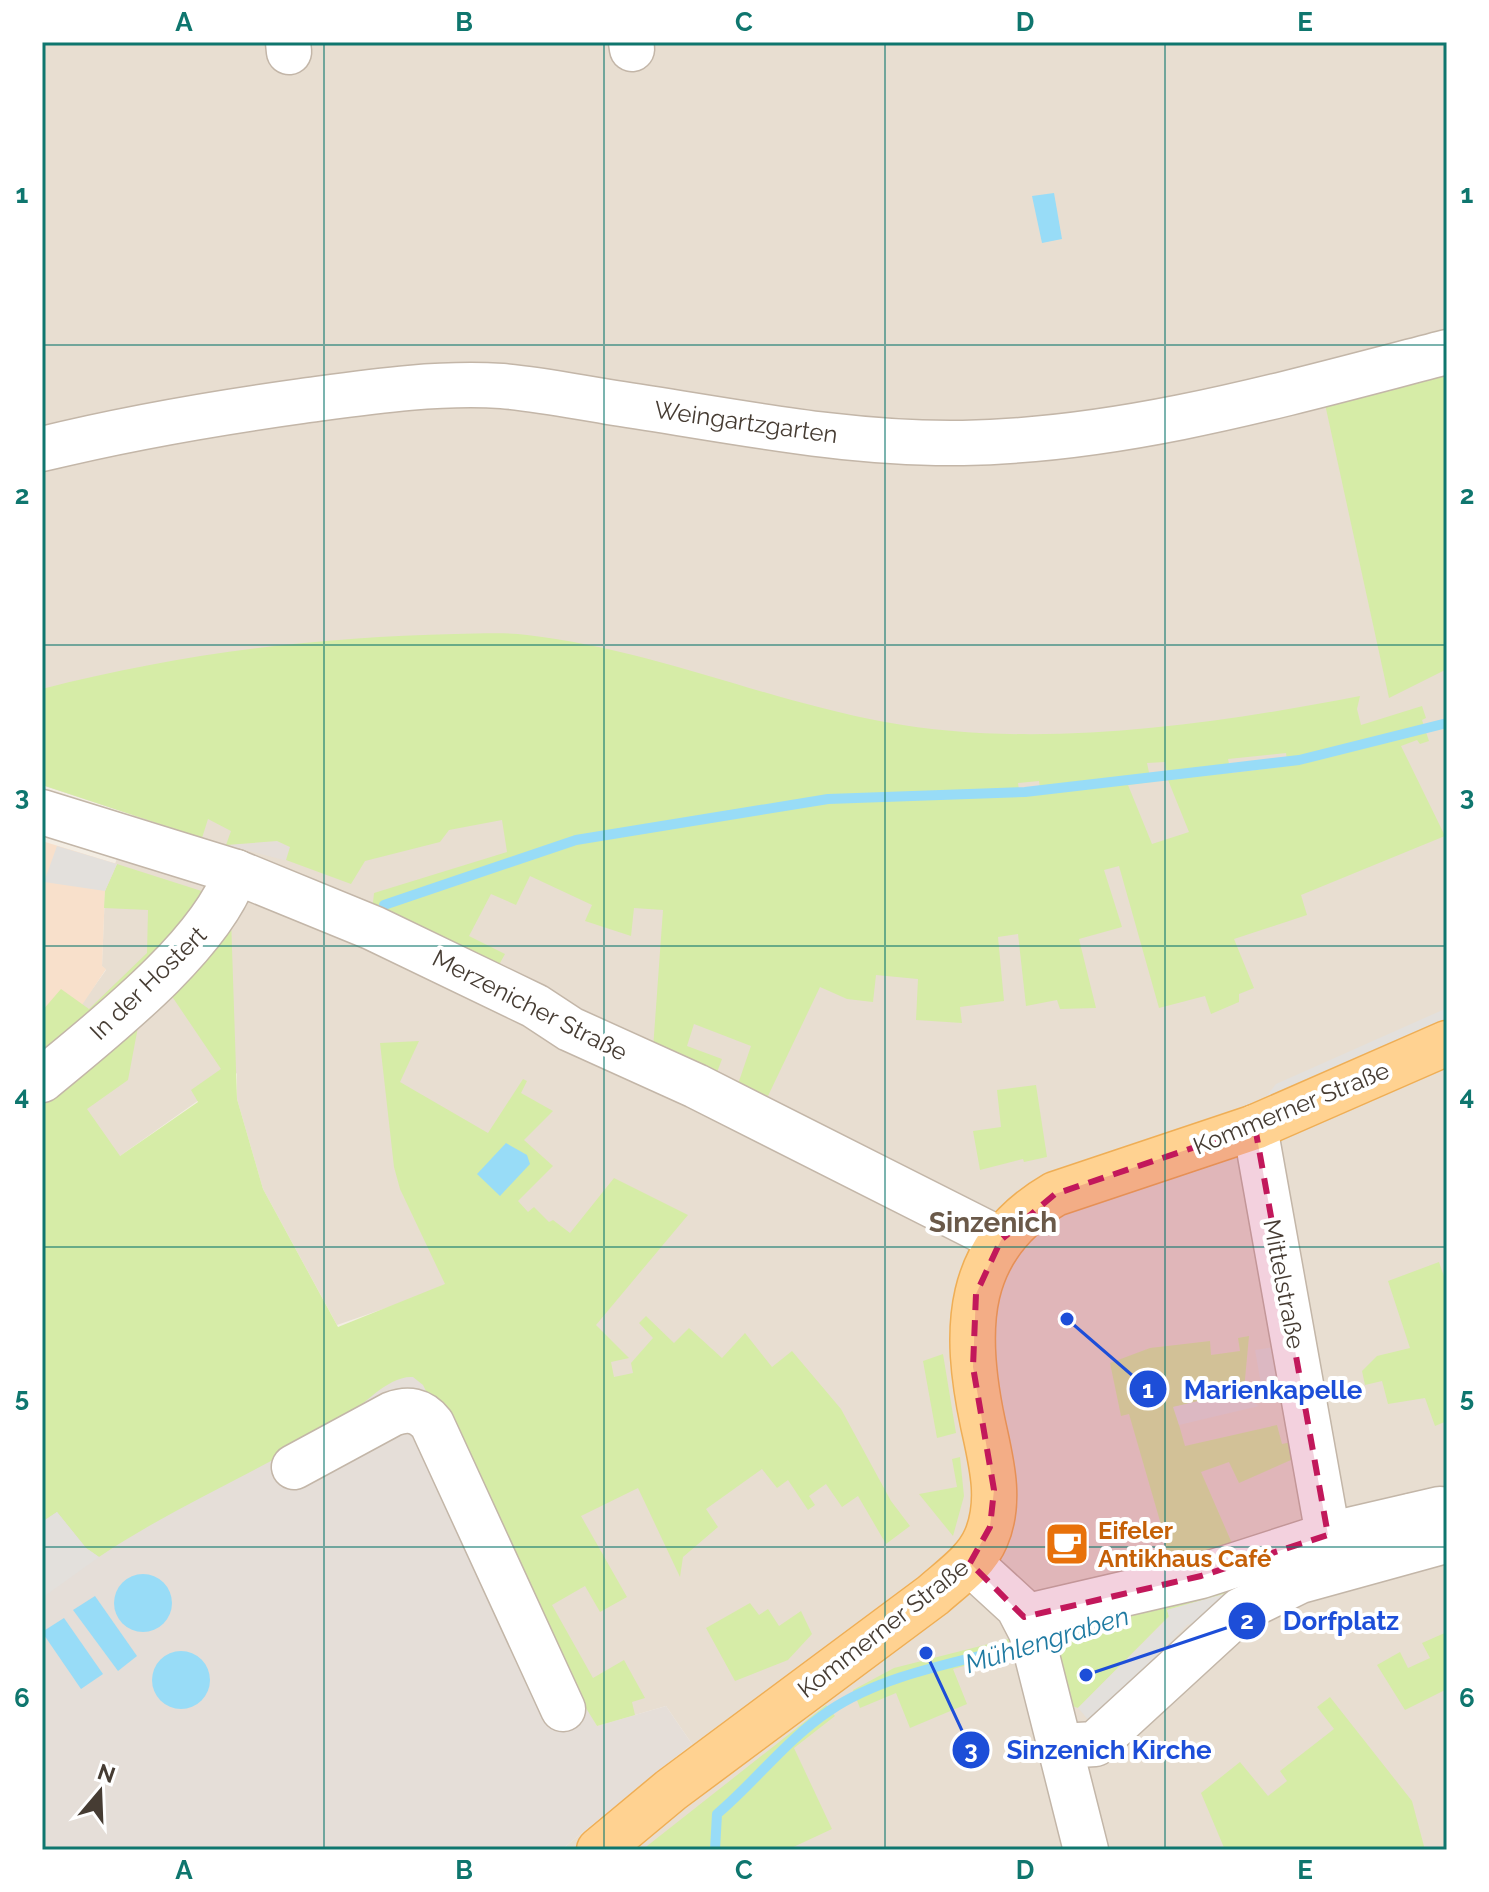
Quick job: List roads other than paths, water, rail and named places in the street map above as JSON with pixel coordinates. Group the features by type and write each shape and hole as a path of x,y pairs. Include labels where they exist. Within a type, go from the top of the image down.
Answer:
{"main road":[{"name":"Kommerner Straße","path":"599,1850 671,1790 933,1595 970,1563 990,1527 994,1490 973,1367 973,1314 984,1269 1001,1240 1027,1212 1055,1194 1255,1127 1447,1043"}],"street":[{"name":"Weingartzgarten","path":"42,449 229,412 390,388 454,384 509,387 828,436 919,442 1019,441 1093,433 1181,417 1447,352"},
{"name":"Merzenicher Straße","path":"42,812 236,872 349,918 479,978 570,1029 696,1086 1001,1240"},
{"name":"In der Hostert","path":"42,1080 133,1003 210,922 230,890 236,872"},
{"name":"Mittelstraße","path":"1255,1127 1328,1535"},
{"path":"294,1467 392,1414 407,1409 424,1416 432,1424 563,1709"},
{"path":"1030,1632 1328,1535 1434,1527"},
{"path":"1061,1746 1095,1744 1241,1610 1300,1581 1434,1527"},
{"path":"970,1563 1030,1632 1061,1746 1083,1849"}],"water":[{"path":"1054,193 1062,239 1042,243 1032,196"},
{"path":"506,1143 527,1155 530,1164 500,1196 477,1174"},
{"path":"143,1574 154,1576 163,1583 170,1592 170,1614 163,1623 154,1630 143,1632 132,1630 123,1623 116,1614 114,1603 116,1592 123,1583 132,1576"},
{"path":"95,1596 137,1656 118,1671 73,1610"},
{"path":"64,1618 103,1674 81,1689 42,1632"},
{"path":"181,1651 192,1653 201,1660 208,1669 208,1691 201,1700 192,1707 181,1709 170,1707 161,1700 154,1691 152,1680 154,1669 161,1660 170,1653"}],"waterway":[{"path":"384,905 576,840 828,799 1025,792 1299,760 1447,723"},
{"name":"Mühlengraben","path":"1045,1638 1114,1618"},
{"name":"Mühlengraben","path":"715,1850 717,1814 813,1722 829,1711 874,1687 899,1678 1026,1644"}],"place":[{"name":"Marienkapelle","path":"1067,1319"},
{"name":"Eifeler Antikhaus Café","path":"1067,1544"},
{"name":"Sinzenich Kirche","path":"926,1653"},
{"name":"Dorfplatz","path":"1086,1675"}],"district":[{"name":"Sinzenich","path":"993,1222"}]}
